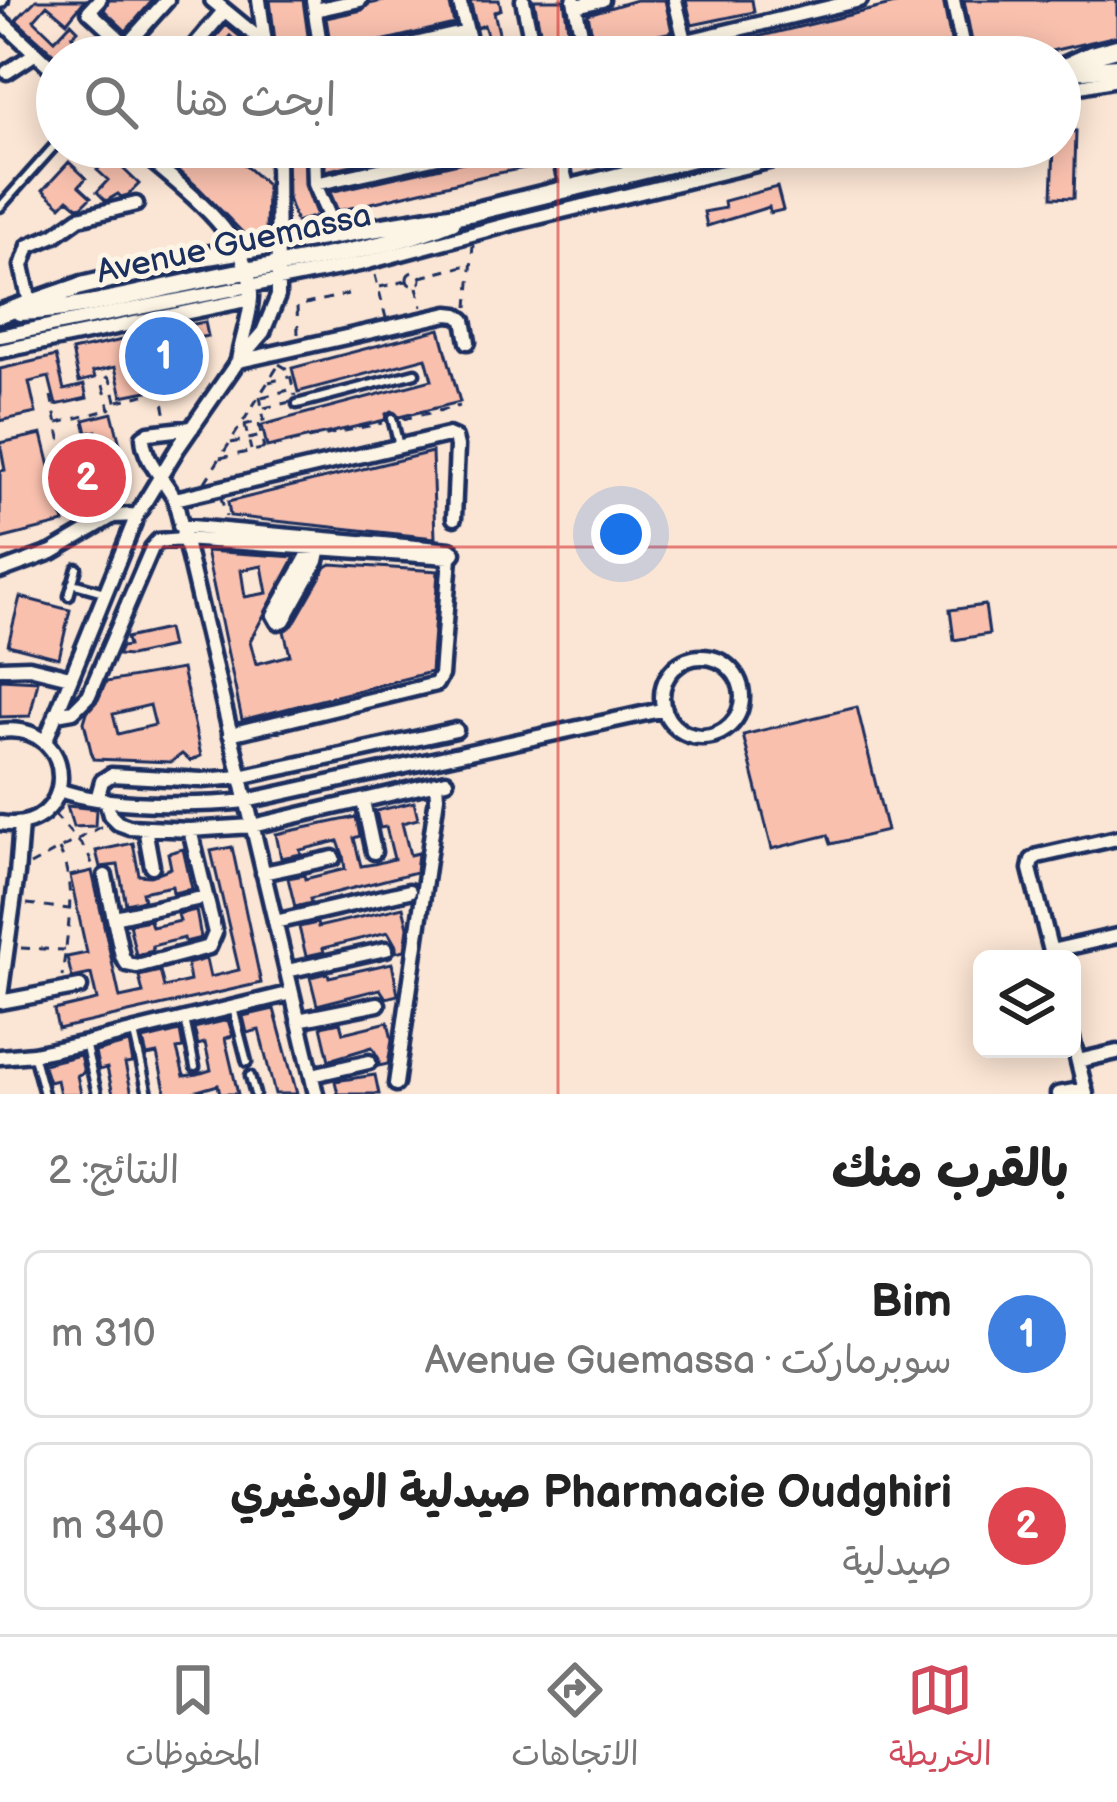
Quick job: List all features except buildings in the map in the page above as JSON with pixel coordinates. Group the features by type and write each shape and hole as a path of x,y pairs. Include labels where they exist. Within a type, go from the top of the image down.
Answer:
{"main road":[{"path":"1081,60 1117,49"},
{"path":"1081,70 1117,67"},
{"name":"Avenue Guemassa","path":"1,314 81,286 239,250 474,212 645,168"},
{"name":"Avenue Guemassa","path":"1,314 249,286 474,212"}],"street":[{"path":"99,0 89,11 115,36"},
{"path":"135,36 167,0"},
{"path":"212,0 251,36"},
{"path":"259,0 265,36"},
{"path":"319,36 314,5 360,0"},
{"path":"460,0 468,36"},
{"path":"523,0 531,36"},
{"path":"582,36 575,3 602,0"},
{"path":"675,0 684,36"},
{"path":"727,36 814,6 860,0"},
{"path":"952,0 960,36"},
{"path":"202,36 224,10"},
{"path":"0,20 36,53 7,72"},
{"path":"450,36 467,32"},
{"path":"1081,86 1117,79"},
{"path":"159,168 228,231 239,250 249,286 238,361"},
{"path":"45,742 137,515 192,428 262,332 278,296 277,168"},
{"path":"315,168 315,184 337,236"},
{"path":"315,184 388,168"},
{"path":"562,168 568,189"},
{"path":"279,274 372,261 740,168"},
{"path":"30,303 22,266 29,245 80,218 136,204"},
{"path":"0,336 249,286"},
{"path":"0,351 249,286"},
{"path":"238,361 452,314 464,320 467,341"},
{"path":"192,428 146,434 142,441 158,478 175,499 316,1094"},
{"path":"175,499 444,435 455,438 457,446 454,518"},
{"path":"0,571 36,560 113,516 137,515"},
{"path":"56,715 74,711 89,695 154,544 182,532 230,530 315,544"},
{"path":"182,532 450,557 441,675 436,684 230,734"},
{"path":"315,544 317,562 284,620 276,621 274,615 315,544"},
{"path":"701,657 719,661 739,682 739,712 718,733 686,733 664,710 666,680 685,661 701,657"},
{"path":"0,668 29,667 70,677"},
{"path":"59,790 102,800 246,801 664,710"},
{"path":"396,1084 441,782 252,826 190,830 123,826 113,820 102,800 102,781 111,775 240,777 455,730"},
{"path":"0,731 32,733 45,742 59,764 59,790 49,808 32,821 0,823"},
{"path":"363,800 374,852"},
{"path":"21,824 0,999 80,987"},
{"path":"145,828 152,866"},
{"path":"106,876 122,956 128,964 136,966 209,947 215,933 190,830"},
{"path":"1051,950 1030,869 1032,860 1117,838"},
{"path":"263,873 333,858"},
{"path":"0,872 17,873"},
{"path":"275,922 409,891"},
{"path":"114,916 206,897"},
{"path":"1069,950 1117,936"},
{"path":"287,971 386,949"},
{"path":"0,1057 86,1043 292,993"},
{"path":"298,1020 378,1004"},
{"path":"1078,1061 1117,1052"},
{"path":"1058,1094 1085,1091 1077,1058"},
{"path":"311,1075 369,1062"}],"lane":[{"path":"1,204 36,166"},
{"path":"297,402 415,373"},
{"path":"383,381 386,392"},
{"path":"392,420 398,446"},
{"path":"69,596 77,568"},
{"path":"72,583 104,592"},
{"path":"233,1008 247,1062"},
{"path":"185,1019 195,1066"},
{"path":"133,1032 148,1094"},
{"path":"86,1043 97,1094"},
{"path":"34,1054 44,1094"},
{"path":"250,1076 255,1094"}],"path":[{"path":"464,320 470,297 473,233"},
{"path":"372,261 389,327"},
{"path":"424,319 416,285 421,277 472,264"},
{"path":"379,287 407,280 412,272 421,277"},
{"path":"407,280 416,285"},
{"path":"313,289 316,301"},
{"path":"198,494 294,349 298,305 348,294"},
{"path":"154,350 169,430"},
{"path":"262,409 297,402 290,376 280,364"},
{"path":"271,381 290,376"},
{"path":"56,423 110,409 116,407 110,379 103,379 110,409"},
{"path":"271,381 277,405"},
{"path":"260,396 293,389"},
{"path":"117,402 161,392"},
{"path":"51,396 81,536"},
{"path":"243,425 264,418 260,396"},
{"path":"220,458 460,406"},
{"path":"258,422 265,448"},
{"path":"243,425 251,452"},
{"path":"229,444 262,436"},
{"path":"218,489 230,530"},
{"path":"49,808 87,851 93,868 106,876"},
{"path":"17,873 113,820"},
{"path":"59,849 68,869 69,909 61,991"},
{"path":"14,902 69,909"},
{"path":"7,947 65,950"}],"place":[{"name":"Bim","path":"164,356"},
{"name":"Pharmacie Oudghiri صيدلية الودغيري","path":"87,478"}]}
